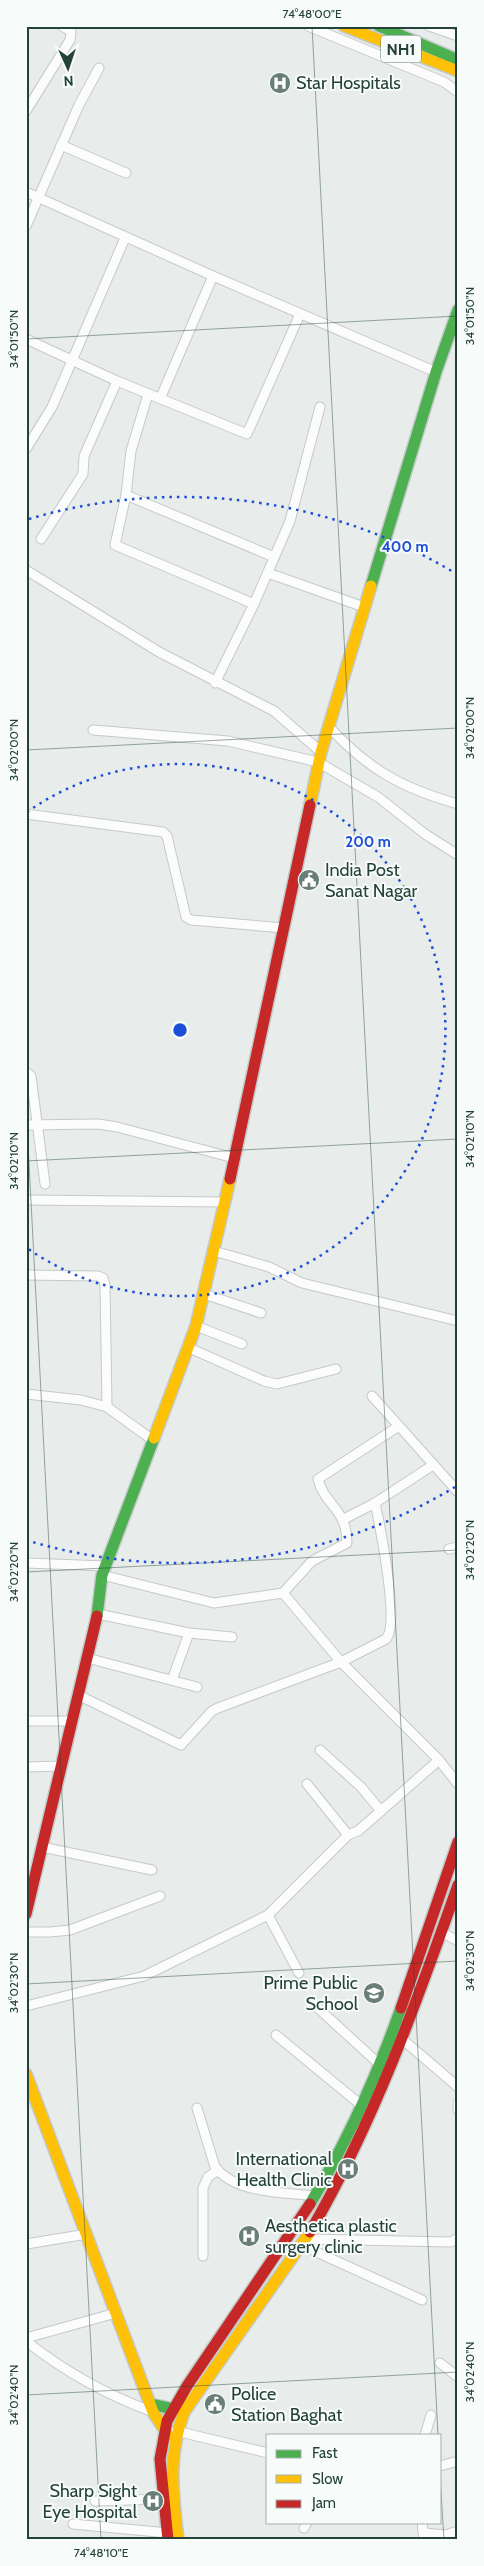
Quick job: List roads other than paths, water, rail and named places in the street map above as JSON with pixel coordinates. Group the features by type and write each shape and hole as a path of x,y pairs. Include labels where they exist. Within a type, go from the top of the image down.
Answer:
{"main road":[{"name":"NH1","path":"344,26 458,72"},
{"name":"NH1","path":"379,26 458,60"},
{"path":"26,1914 98,1614 104,1570 196,1326 284,928 319,757 436,372 455,328 458,310"},
{"path":"168,2537 163,2500 160,2448 164,2430 174,2409 315,2196 361,2106 410,1980 458,1842"},
{"path":"178,2540 170,2460 175,2436 184,2412 303,2242 335,2187 372,2112 402,2039 458,1885"},
{"path":"26,2074 152,2408 164,2430 175,2436"},
{"path":"152,2408 174,2409"}],"street":[{"path":"26,111 70,40 71,31 62,26"},
{"path":"308,26 444,82 458,92"},
{"path":"429,26 458,36"},
{"path":"26,226 61,146 99,68"},
{"path":"61,146 126,173"},
{"path":"26,192 212,276 436,372"},
{"path":"26,449 52,408 126,238"},
{"path":"160,399 212,276"},
{"path":"26,339 148,394 247,434 300,314"},
{"path":"41,539 83,474 84,456 118,381"},
{"path":"148,394 131,450 126,495 115,540 117,547 254,604"},
{"path":"215,683 268,573 299,493 320,407"},
{"path":"126,495 274,557"},
{"path":"26,570 159,652 215,683 274,711 319,757 378,797 425,834 458,855"},
{"path":"268,573 364,607"},
{"path":"328,726 349,749 377,771 410,788 458,804"},
{"path":"93,730 228,741 319,757"},
{"path":"26,814 163,832 167,836 186,917 191,920 284,928"},
{"path":"26,1072 31,1076 36,1124 46,1184"},
{"path":"26,1124 98,1124 117,1127 234,1158"},
{"path":"26,1200 224,1202"},
{"path":"214,1251 269,1267 302,1283 458,1321"},
{"path":"26,1275 98,1276 103,1278 107,1407"},
{"path":"204,1294 260,1313"},
{"path":"196,1326 242,1344"},
{"path":"187,1347 264,1381 277,1384 336,1368"},
{"path":"26,1394 80,1400 107,1407 154,1440"},
{"path":"372,1396 458,1492"},
{"path":"26,1563 104,1570 214,1603 283,1593 312,1561 347,1543 344,1519 321,1487 318,1479 399,1426"},
{"path":"344,1519 375,1503 433,1464"},
{"path":"78,1695 181,1745 218,1708 342,1662 386,1639 391,1628 386,1558 375,1503"},
{"path":"283,1593 342,1662 439,1760 458,1784"},
{"path":"98,1614 189,1633 232,1637"},
{"path":"172,1680 189,1633"},
{"path":"87,1658 197,1687"},
{"path":"26,1721 72,1721"},
{"path":"320,1750 361,1787 381,1811"},
{"path":"26,2006 144,1976 268,1915 348,1835 358,1831 439,1760"},
{"path":"26,1766 62,1766"},
{"path":"307,1784 348,1835"},
{"path":"42,1847 152,1870"},
{"path":"26,1932 70,1930 160,1896"},
{"path":"268,1915 299,1973"},
{"path":"441,1932 458,1941"},
{"path":"319,2009 378,2063"},
{"path":"276,2035 361,2106"},
{"path":"402,2039 458,2087"},
{"path":"458,2103 458,2110"},
{"path":"196,2108 218,2170 232,2181 257,2189 315,2196"},
{"path":"203,2256 203,2188 208,2177 218,2170"},
{"path":"26,2244 86,2234"},
{"path":"303,2242 451,2242 458,2238"},
{"path":"303,2242 422,2300"},
{"path":"26,2340 116,2313"},
{"path":"26,2340 60,2368 125,2402 152,2408"},
{"path":"440,2363 458,2378"},
{"path":"425,2434 431,2415"},
{"path":"175,2436 266,2453"},
{"path":"442,2465 458,2461"},
{"path":"95,2501 163,2500"},
{"path":"73,2524 168,2537"},
{"path":"424,2536 445,2535 458,2531"}],"place":[{"name":"Star Hospitals","path":"280,83"},
{"name":"India Post Sanat Nagar","path":"309,880"},
{"name":"Prime Public School","path":"374,1993"},
{"name":"International Health Clinic","path":"348,2169"},
{"name":"Aesthetica plastic surgery clinic","path":"249,2236"},
{"name":"Police Station Baghat","path":"215,2404"},
{"name":"Sharp Sight Eye Hospital","path":"153,2501"}]}
